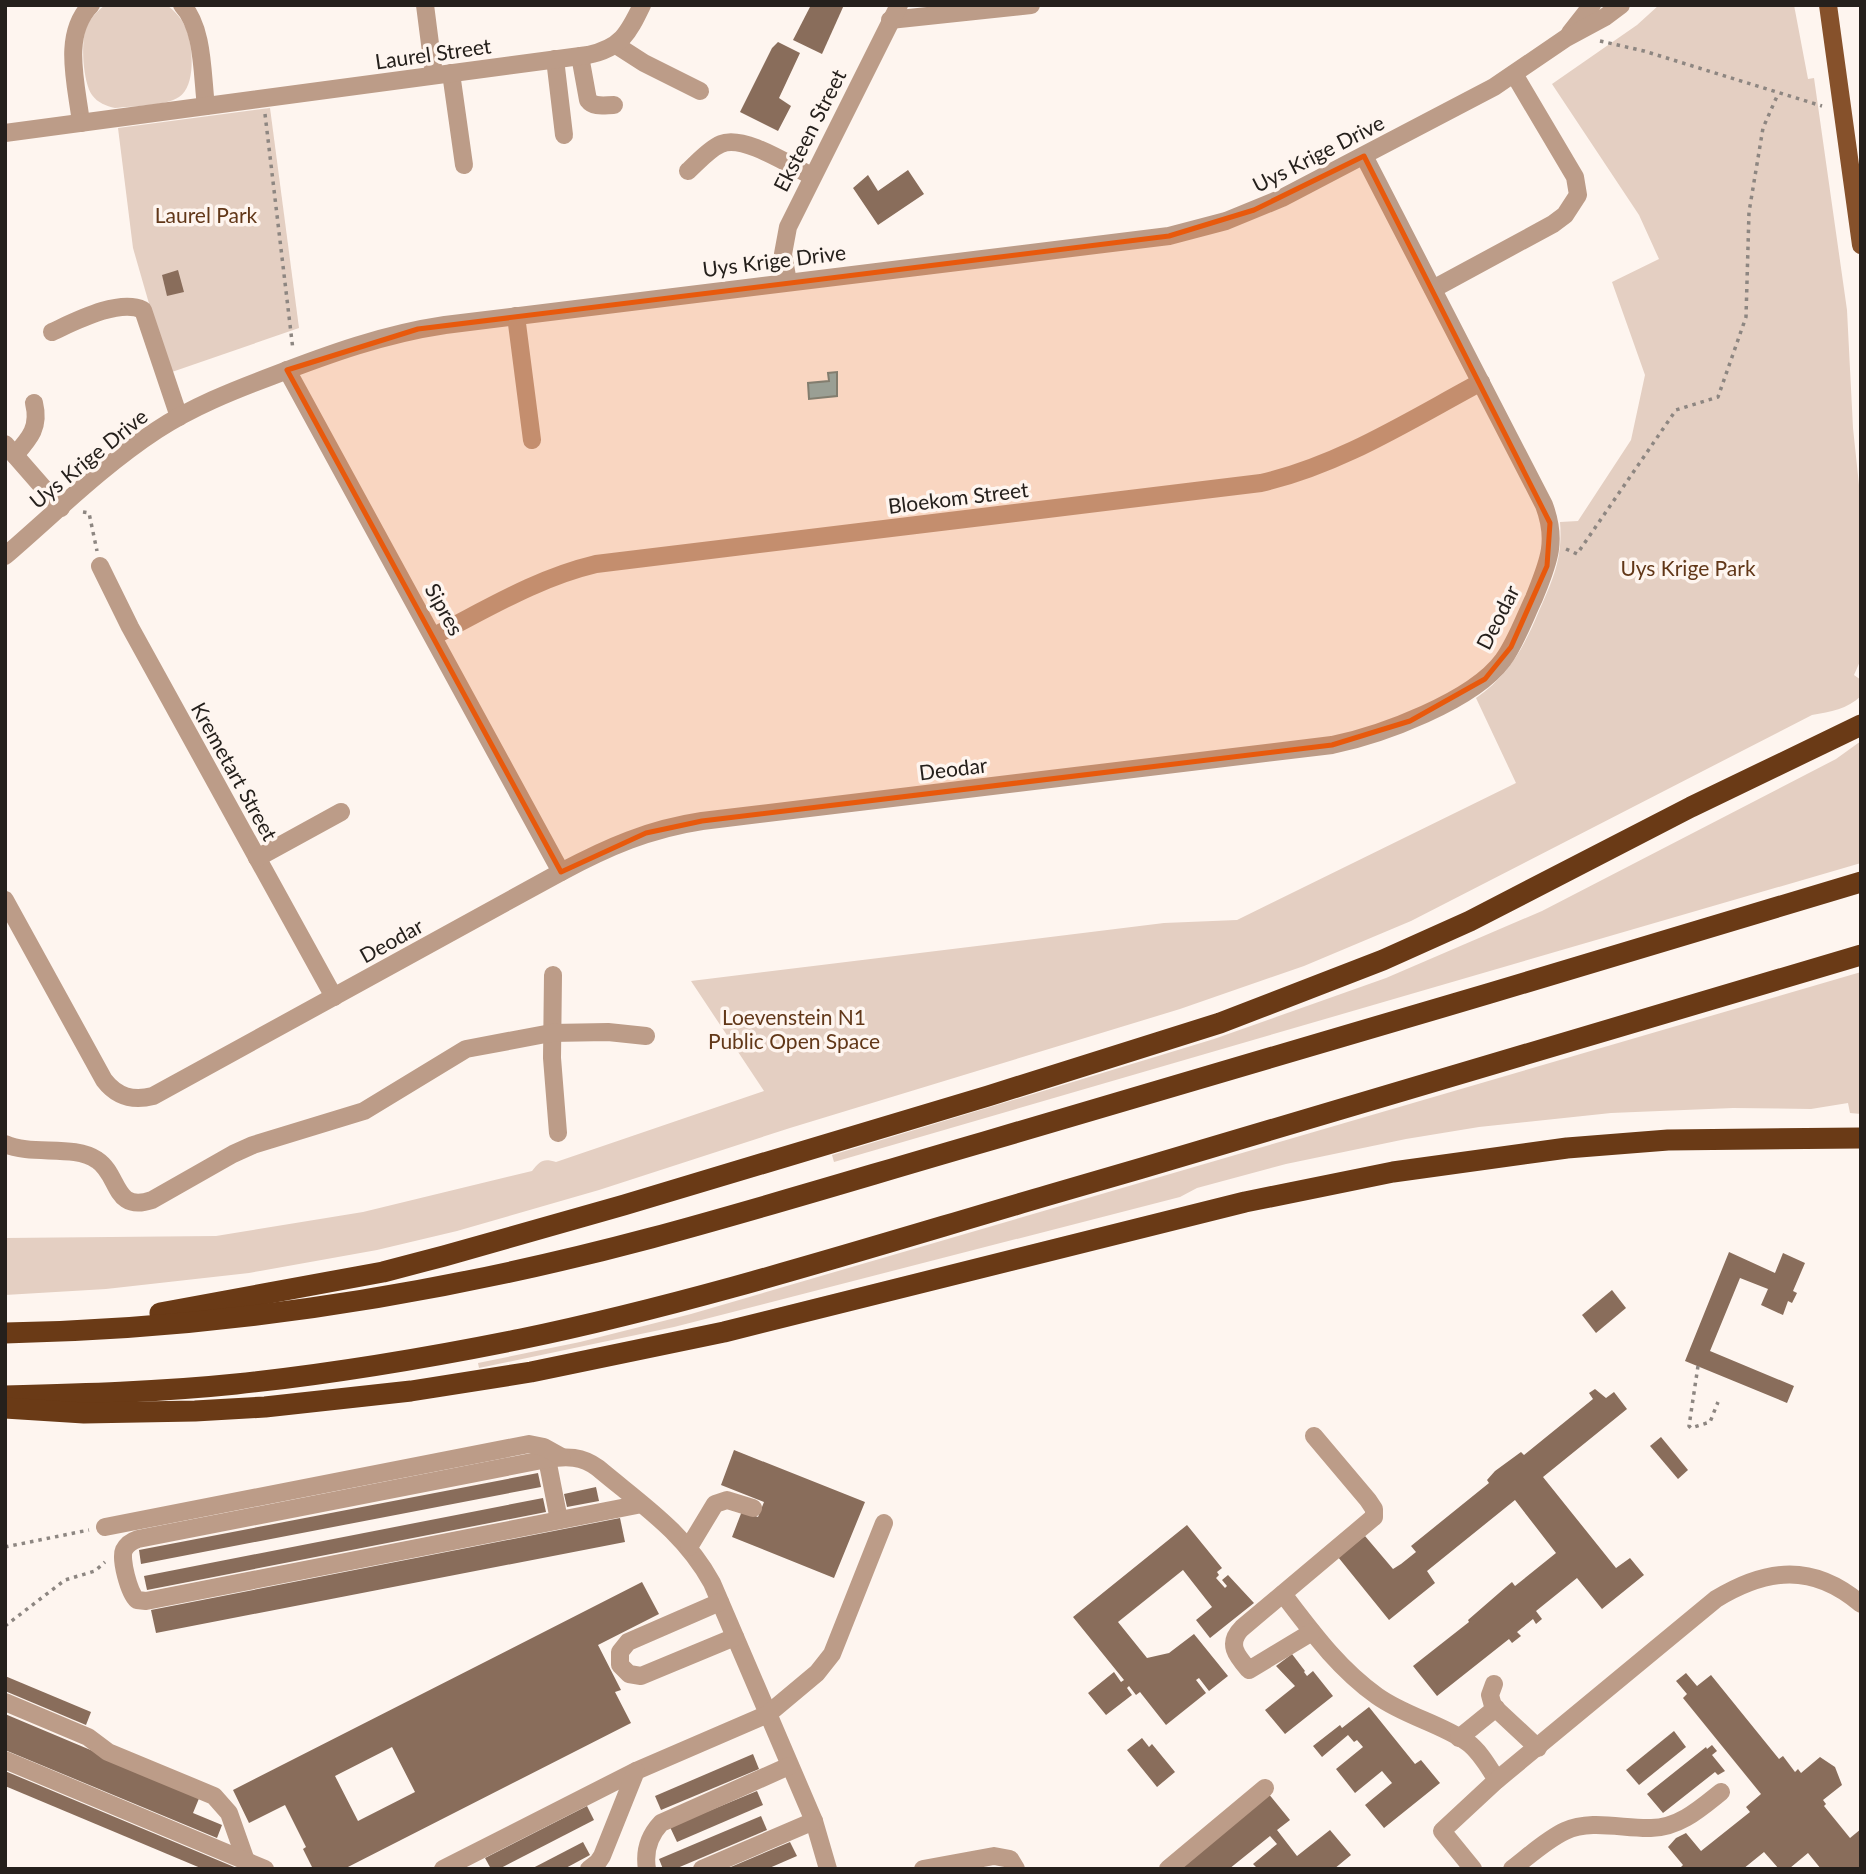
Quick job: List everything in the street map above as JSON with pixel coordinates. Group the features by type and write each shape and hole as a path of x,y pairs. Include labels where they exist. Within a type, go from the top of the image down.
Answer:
{"highway":[{"path":"1824,744 1861,710"},
{"path":"58,1332 383,1272 432,1259 835,1142 1220,1023 1383,960 1470,921 1691,807 1861,725"},
{"path":"5,1333 171,1325 357,1300 506,1273 651,1238 1249,1065 1861,882"},
{"path":"5,1396 124,1392 236,1384 520,1339 674,1302 873,1246 1861,955"},
{"path":"5,1408 84,1413 195,1410 265,1406 411,1391 531,1372 724,1332 1245,1202 1393,1172 1567,1148 1668,1140 1861,1138"}],"main road":[{"path":"1828,5 1861,245"}],"street":[{"path":"81,123 73,45 79,21 91,5"},
{"path":"182,5 197,32 206,106"},
{"path":"425,5 464,166"},
{"path":"642,5 624,38 616,45 644,63 700,91"},
{"path":"895,13 1031,5"},
{"name":"Uys Krige Drive","path":"1566,38 1592,5"},
{"name":"Uys Krige Drive","path":"5,556 132,448 179,417 232,391 352,346 391,335 516,317 1102,246 1198,230 1254,210 1474,98 1621,5"},
{"name":"Eksteen Street","path":"788,282 783,254 785,234 811,176 895,13"},
{"name":"Laurel Street","path":"5,133 580,56 608,50 616,45"},
{"path":"580,56 588,100 591,104 614,105"},
{"path":"555,59 564,135"},
{"path":"1433,289 1553,224 1565,215 1578,195 1575,177 1514,74"},
{"path":"688,171 716,147 730,141 757,148 811,176"},
{"name":"Deodar","path":"5,900 104,1080 109,1087 124,1096 143,1098 153,1096 561,872 628,839 683,824 1332,745 1382,732 1465,692 1485,679 1502,662 1518,632 1547,566 1552,541 1550,523 1544,505 1364,156"},
{"path":"52,332 96,313 128,307 143,310 179,417"},
{"path":"516,317 532,440"},
{"name":"Sipres","path":"287,370 561,872"},
{"name":"Bloekom Street","path":"434,636 536,583 566,571 596,565 1261,484 1288,477 1352,451 1481,382"},
{"path":"34,403 34,433 10,449 61,508"},
{"name":"Kremetart Street","path":"100,566 130,626 334,997"},
{"path":"257,858 341,812"},
{"path":"553,975 551,1033 558,1133"},
{"path":"5,1144 27,1150 87,1155 99,1160 122,1196 132,1202 145,1203 253,1145 364,1111 466,1049 551,1033 608,1032 646,1036"},
{"path":"1312,1632 1249,1670 1237,1657 1233,1644 1237,1633 1373,1520 1375,1514 1368,1500 1314,1436"},
{"path":"105,1527 529,1444 544,1447 555,1458 559,1520"},
{"path":"642,1504 146,1601 137,1600 130,1592 123,1555 128,1544 138,1539 555,1458 573,1457 591,1463 642,1504 690,1547 704,1568 814,1821 828,1869"},
{"path":"690,1547 715,1504 727,1500 753,1508"},
{"path":"443,1869 636,1771 768,1714 817,1673 832,1654 884,1523"},
{"path":"1472,1869 1442,1831 1497,1780 1716,1599 1748,1583 1782,1575 1817,1578 1834,1584 1861,1604"},
{"path":"1283,1594 1330,1656 1379,1697 1411,1716 1469,1743 1497,1780"},
{"path":"720,1602 628,1642 620,1652 620,1665 629,1674 641,1676 735,1637"},
{"path":"1494,1684 1490,1695 1496,1708 1538,1748"},
{"path":"5,1702 88,1737 108,1752 214,1796 225,1805 247,1861"},
{"path":"1459,1738 1496,1708"},
{"path":"5,1760 265,1869"},
{"path":"647,1869 650,1838 661,1823 789,1766"},
{"path":"589,1869 602,1856 636,1771"},
{"path":"1170,1866 1265,1788"},
{"path":"1512,1869 1566,1831 1604,1826 1651,1829 1663,1827 1679,1822 1721,1791"},
{"path":"702,1869 814,1821"},
{"path":"923,1869 1004,1856 1010,1859 1016,1869"}],"path":[{"path":"1600,41 1644,51 1822,106"},
{"path":"1552,541 1577,554 1676,410 1718,397 1746,317 1749,212 1763,128 1778,94"},
{"path":"263,98 293,346 287,370"},
{"path":"61,508 89,513 100,566"},
{"path":"1698,1366 1690,1428 1710,1422 1718,1402"},
{"path":"5,1548 105,1527"},
{"path":"5,1626 65,1580 95,1571 110,1557 123,1555"}],"highlighted area":[{"path":"1364,156 1550,523 1547,566 1511,647 1485,679 1410,721 1332,745 702,821 646,833 561,872 287,370 418,329 1169,236 1254,210"}],"green space":[{"path":"105,5 167,5 179,16 189,38 192,66 188,84 179,97 158,104 115,108 102,104 92,95 85,71 85,32 95,14"},
{"path":"1659,5 1794,5 1808,79 1814,78 1847,310 1853,428 1861,504 1861,659 1854,675 1861,680 1861,696 1856,700 1838,709 1812,715 1411,921 1304,966 1180,1009 790,1128 599,1190 457,1231 377,1250 249,1273 106,1289 5,1295 5,1238 216,1236 363,1212 532,1171 542,1161 556,1162 764,1091 691,981 1164,923 1237,920 1516,783 1476,698 1498,680 1527,637 1556,568 1560,547 1560,522 1578,521 1631,440 1645,375 1612,282 1659,259 1639,215 1552,84 1637,25"},
{"name":"Laurel Park","path":"270,108 299,328 169,373 133,248 118,128"},
{"path":"1861,741 1861,863 834,1162 832,1155 1214,1039 1386,978 1542,911 1836,759"},
{"path":"1861,972 1861,1114 1850,1113 1848,1103 1811,1109 1733,1108 1611,1113 1479,1127 1406,1139 1286,1164 1197,1188 1180,1197 674,1327 479,1368 478,1363 580,1342 691,1314"}],"water":[{"path":"837,372 837,396 809,399 808,383 829,381 828,373"}],"building":[{"path":"811,5 844,5 822,54 793,40"},
{"path":"778,42 800,53 779,98 791,106 778,131 740,112 772,48"},
{"path":"908,170 924,194 878,225 853,188 868,175 878,191"},
{"path":"178,270 184,292 167,296 162,275"},
{"path":"1729,1252 1775,1273 1783,1253 1805,1263 1793,1291 1797,1293 1792,1303 1788,1301 1783,1315 1761,1305 1768,1289 1740,1278 1710,1351 1794,1386 1787,1403 1685,1361"},
{"path":"1612,1290 1626,1308 1596,1333 1582,1315"},
{"path":"1595,1389 1606,1398 1614,1392 1627,1409 1543,1477 1616,1568 1630,1558 1644,1575 1602,1609 1577,1578 1536,1611 1542,1619 1536,1624 1533,1619 1517,1632 1521,1636 1512,1643 1509,1639 1437,1696 1413,1666 1469,1622 1468,1620 1512,1582 1515,1586 1556,1553 1515,1500 1427,1571 1435,1583 1389,1620 1338,1557 1365,1536 1393,1569 1401,1564 1416,1552 1411,1546 1489,1483 1487,1480 1495,1471 1521,1452 1524,1455 1593,1399 1589,1393"},
{"path":"1661,1437 1688,1470 1678,1479 1650,1446"},
{"path":"734,1450 865,1502 834,1578 732,1537 742,1511 758,1517 764,1502 721,1485"},
{"path":"538,1473 541,1487 141,1564 139,1550"},
{"path":"596,1487 599,1501 567,1507 564,1494"},
{"path":"543,1498 546,1512 147,1590 144,1576"},
{"path":"620,1518 625,1542 156,1633 151,1610"},
{"path":"1187,1525 1222,1568 1217,1572 1219,1575 1216,1578 1225,1588 1227,1586 1222,1580 1228,1575 1254,1603 1210,1638 1196,1620 1212,1607 1183,1570 1118,1622 1147,1658 1169,1653 1194,1634 1228,1676 1209,1691 1199,1678 1196,1680 1206,1693 1166,1725 1140,1692 1136,1695 1129,1686 1127,1688 1132,1695 1106,1715 1088,1693 1114,1672 1121,1682 1124,1680 1073,1617"},
{"path":"642,1582 659,1614 598,1645 621,1690 615,1692 631,1723 344,1869 313,1869 303,1849 306,1847 285,1805 249,1823 233,1790","holes":["392,1747 415,1792 358,1821 335,1776"]},
{"path":"1292,1654 1307,1676 1313,1671 1333,1696 1285,1734 1265,1710 1295,1686 1276,1666"},
{"path":"1686,1673 1697,1686 1711,1675 1779,1759 1783,1756 1795,1772 1798,1769 1801,1773 1820,1757 1835,1767 1842,1785 1823,1800 1826,1804 1824,1806 1850,1838 1861,1829 1861,1869 1821,1869 1808,1853 1790,1868 1779,1869 1764,1852 1743,1869 1679,1869 1683,1865 1668,1847 1676,1838 1686,1833 1701,1851 1750,1812 1746,1807 1761,1794 1683,1698 1687,1694 1676,1681"},
{"path":"5,1676 91,1712 86,1725 5,1691"},
{"path":"1369,1707 1415,1764 1421,1760 1440,1783 1384,1828 1365,1805 1392,1783 1382,1771 1355,1793 1336,1769 1363,1747 1357,1740 1354,1742 1348,1735 1322,1757 1313,1746"},
{"path":"5,1714 200,1796 193,1813 222,1825 217,1838 5,1750"},
{"path":"1674,1731 1686,1747 1639,1785 1626,1770"},
{"path":"1142,1738 1149,1747 1152,1744 1175,1772 1157,1787 1127,1750"},
{"path":"1712,1745 1717,1751 1712,1755 1725,1771 1718,1775 1715,1772 1663,1813 1647,1794"},
{"path":"753,1754 759,1769 661,1810 655,1796"},
{"path":"5,1771 239,1869 203,1869 5,1786"},
{"path":"757,1791 763,1805 677,1842 670,1827"},
{"path":"1268,1793 1290,1820 1277,1830 1297,1856 1330,1830 1351,1855 1334,1869 1258,1869 1253,1864 1277,1844 1270,1836 1229,1869 1175,1869"},
{"path":"587,1806 594,1820 499,1869 491,1869 485,1858"},
{"path":"761,1816 767,1830 675,1869 663,1869 659,1859"},
{"path":"583,1842 590,1855 564,1869 531,1869"},
{"path":"790,1842 797,1856 767,1869 726,1869"}],"park label":[{"name":"Uys Krige Park","path":"1688,567"},
{"name":"Loevenstein N1 Public Open Space","path":"794,1028"}]}
